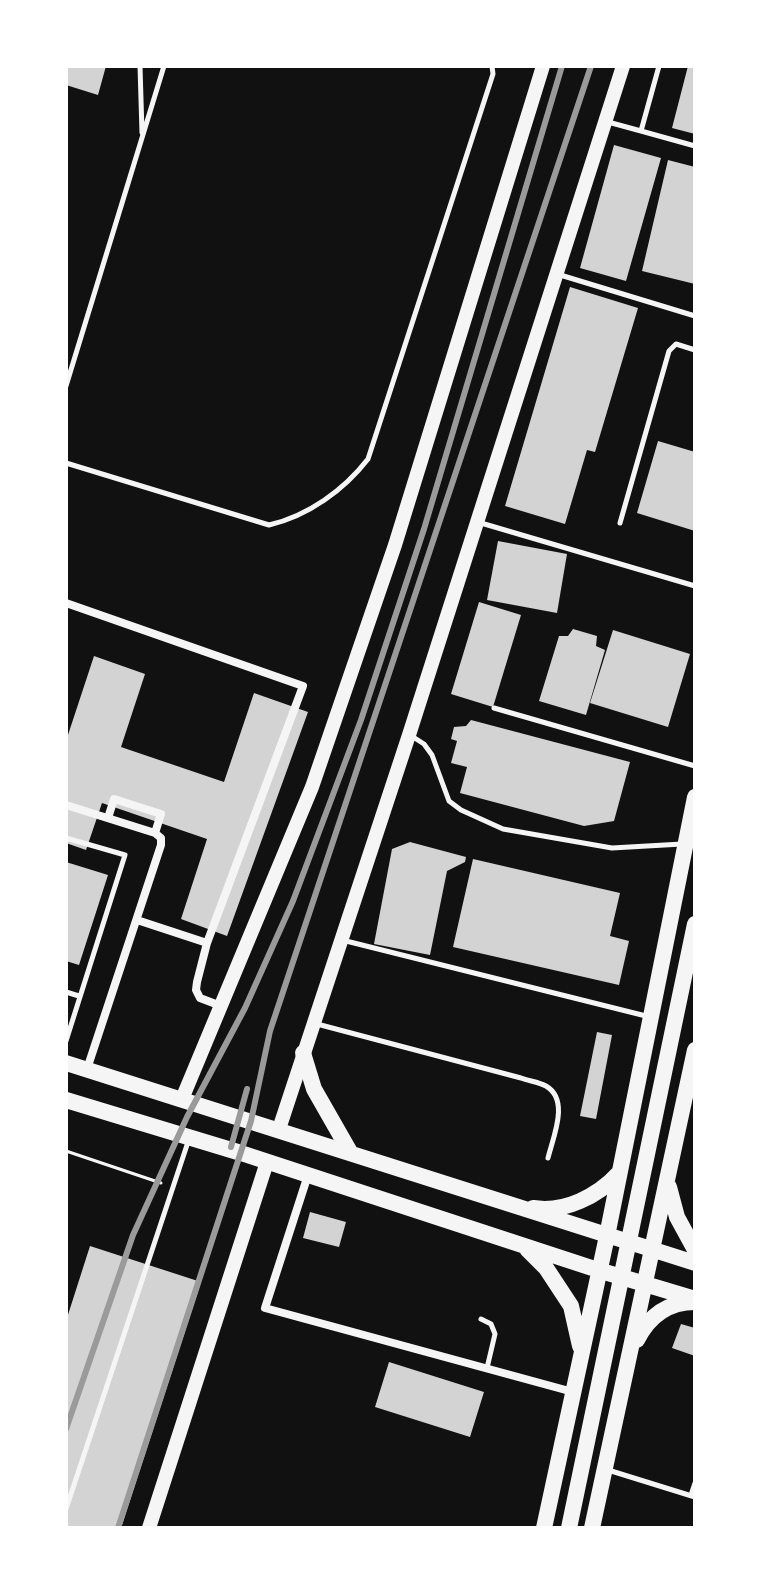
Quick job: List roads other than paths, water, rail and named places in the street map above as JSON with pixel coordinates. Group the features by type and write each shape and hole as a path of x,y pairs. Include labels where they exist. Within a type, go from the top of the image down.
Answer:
{"main road":[{"path":"544,1528 607,1236 695,797"},
{"path":"569,1528 695,924"},
{"path":"650,1021 652,1035 665,1048 684,1048 695,1039"},
{"path":"592,1528 695,1050"},
{"path":"303,1053 314,1089 350,1152"},
{"path":"66,1063 695,1263"},
{"path":"66,1100 695,1300"},
{"path":"504,1203 539,1209 576,1203 603,1190 620,1172"},
{"path":"667,1181 677,1217 695,1250"},
{"path":"522,1244 546,1268 571,1306 581,1351"},
{"path":"626,1363 645,1324 652,1317 672,1306 695,1300"},
{"path":"554,1474 562,1465 575,1462 588,1464 596,1474 600,1489"}],"street":[{"path":"182,1099 312,787 395,545 543,66"},
{"path":"279,1129 623,66"},
{"path":"66,603 303,686 207,943 196,990 200,998 222,1006"},
{"path":"108,818 114,799 161,814 155,833"},
{"path":"66,805 155,833 161,838 87,1070"},
{"path":"137,920 207,943"},
{"path":"149,1528 267,1162"},
{"path":"308,1175 265,1308 573,1392"}],"lane":[{"path":"140,66 142,138"},
{"path":"66,386 164,66"},
{"path":"66,463 269,525 291,520 350,482 368,459 467,157 493,74 492,66"},
{"path":"641,131 659,66"},
{"path":"605,121 695,146"},
{"path":"556,274 695,316"},
{"path":"620,523 669,351 676,344 695,350"},
{"path":"476,521 695,586"},
{"path":"494,708 695,766"},
{"path":"409,735 424,744 432,755 449,801 461,810 503,829 612,848 686,844"},
{"path":"66,838 125,855 66,1041"},
{"path":"340,939 650,1021"},
{"path":"66,992 79,996"},
{"path":"313,1023 548,1087 557,1098 559,1110 548,1158"},
{"path":"66,1509 189,1138"},
{"path":"481,1319 491,1324 495,1334 486,1369"},
{"path":"604,1468 693,1496 695,1483"}],"railway":[{"path":"66,1429 133,1235 187,1117 245,1008 293,901 361,720 424,529 562,66"},
{"path":"118,1528 251,1121 270,1031 591,66"},
{"path":"231,1147 247,1089"}]}
